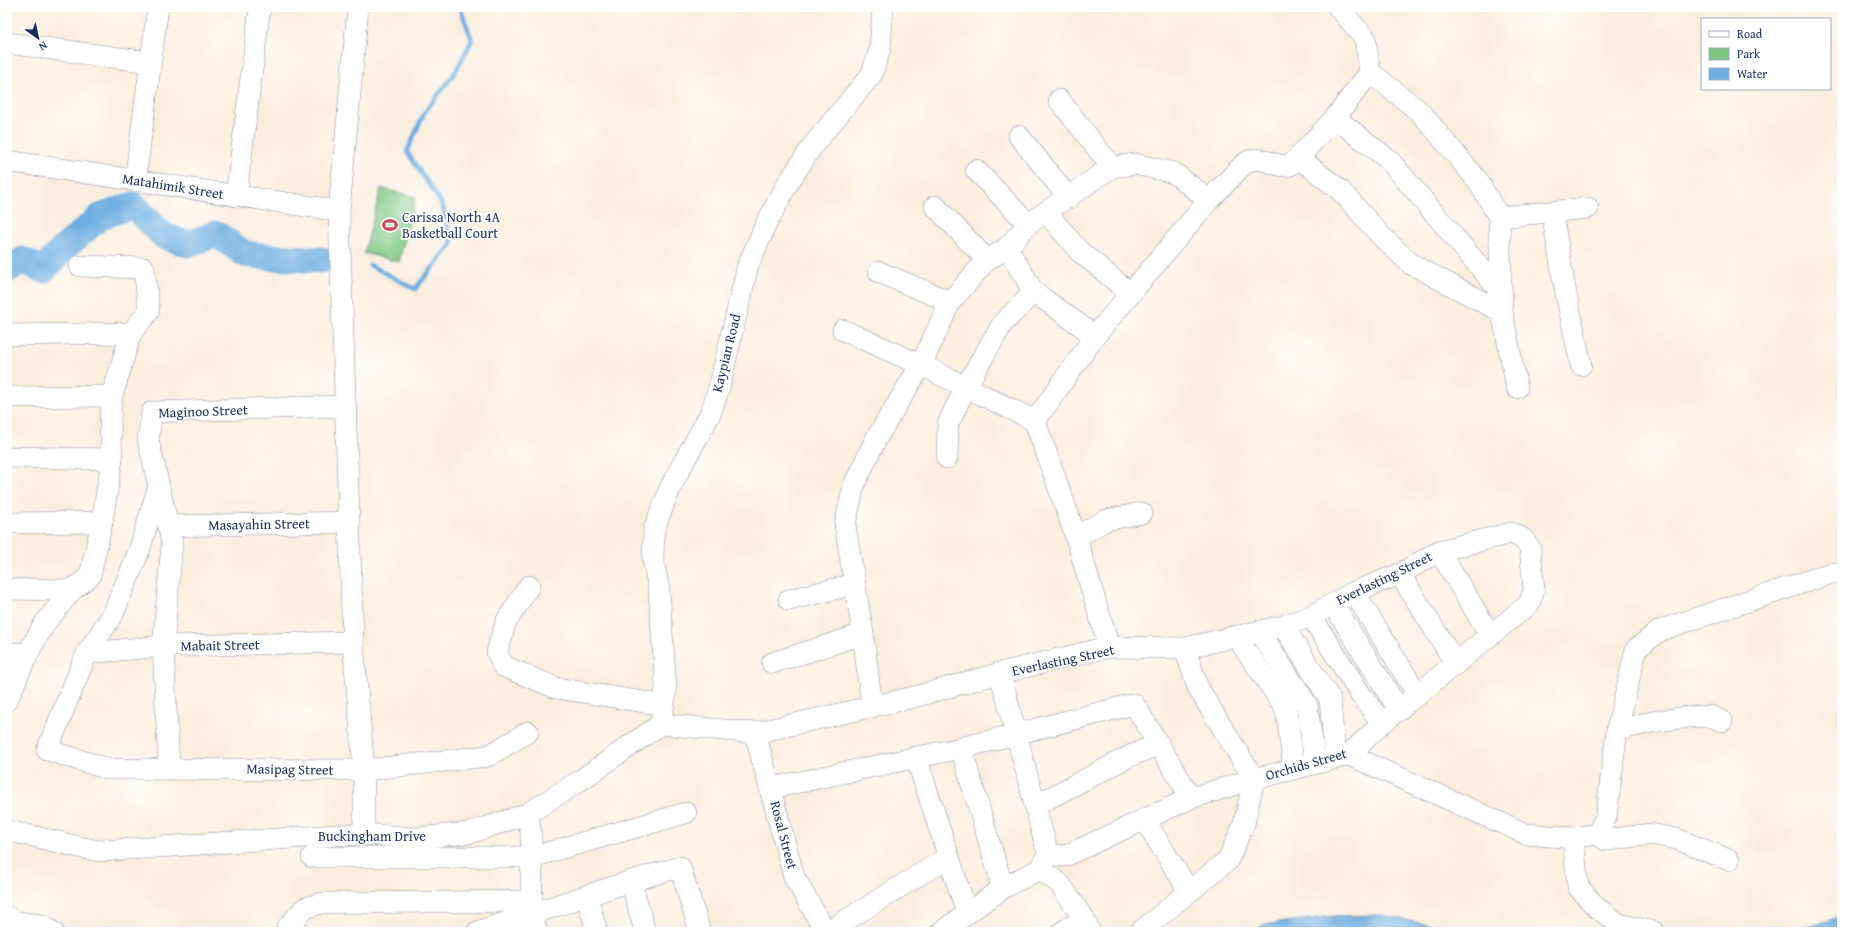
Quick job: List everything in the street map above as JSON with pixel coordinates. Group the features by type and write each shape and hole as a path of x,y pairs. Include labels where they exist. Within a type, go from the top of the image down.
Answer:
{"street":[{"path":"135,181 158,7"},
{"path":"236,196 260,7"},
{"path":"358,7 339,211 353,642 364,770 364,834"},
{"name":"Kaypian Road","path":"662,714 666,688 659,590 653,559 654,529 671,486 711,412 720,384 746,272 751,258 767,222 788,183 814,144 872,74 880,49 883,7"},
{"path":"1338,7 1365,38 1370,72 1420,112 1478,181 1499,217 1502,312 1517,388"},
{"path":"7,43 150,62"},
{"path":"1035,421 1095,336 1209,200 1248,160 1255,158 1284,167 1291,165 1335,118 1370,72"},
{"path":"1058,100 1112,167"},
{"path":"1335,118 1389,160 1502,292"},
{"path":"1019,136 1069,198"},
{"path":"1299,158 1341,190 1382,237 1412,264 1502,312"},
{"name":"Matahimik Street","path":"7,160 135,181 339,211"},
{"path":"872,707 864,634 845,525 854,485 877,437 921,365 950,302 987,260 1007,248 1028,224 1069,198 1112,167 1135,164 1174,173 1209,200"},
{"path":"976,170 1028,224"},
{"path":"935,206 987,260"},
{"path":"1499,217 1588,208"},
{"path":"1046,212 1079,251 1131,294"},
{"path":"1552,212 1565,289 1581,365"},
{"path":"1007,248 1034,292 1095,336"},
{"path":"7,700 28,653 45,623 72,590 90,576 102,522 112,459 110,420 112,396 131,333 149,311 144,268 80,266"},
{"path":"879,272 950,302"},
{"path":"947,458 948,424 966,386 1003,323 1034,292"},
{"path":"843,330 966,386 1035,421 1076,537 1108,647"},
{"path":"7,335 131,333"},
{"path":"7,397 112,396"},
{"name":"Maginoo Street","path":"169,768 163,646 172,543 148,439 152,412 345,406"},
{"path":"7,457 112,459"},
{"path":"88,653 113,614 139,551 159,485"},
{"path":"1076,537 1106,520 1142,513"},
{"path":"7,523 102,522"},
{"name":"Masayahin Street","path":"169,526 349,522"},
{"name":"Everlasting Street","path":"529,586 506,622 497,652 503,666 556,688 662,714 755,733 872,707 1000,673 1108,647 1185,648 1283,626 1311,616 1354,592 1400,574 1439,551 1511,533 1522,538"},
{"name":"Orchids Street","path":"941,932 1003,888 1044,862 1065,856 1144,818 1191,798 1294,768 1333,759 1418,695 1529,604 1534,590 1530,548 1522,538"},
{"path":"1439,551 1490,635"},
{"path":"1597,834 1606,817 1617,730 1636,649 1661,630 1832,573 1842,573"},
{"path":"1400,574 1456,664"},
{"path":"789,600 855,584"},
{"path":"7,589 72,590"},
{"path":"1354,592 1418,695"},
{"path":"1333,604 1399,710"},
{"path":"1311,616 1361,695 1382,723"},
{"path":"1283,626 1330,699 1333,759"},
{"path":"1259,631 1307,705 1333,759 1526,834 1573,838 1597,834 1606,840 1651,834 1677,839 1729,860"},
{"path":"772,663 864,634"},
{"path":"1236,636 1286,709 1294,768"},
{"name":"Mabait Street","path":"88,653 163,646 353,642"},
{"path":"1140,932 1188,891 1228,860 1244,824 1254,779 1198,688 1185,648"},
{"path":"7,653 28,653"},
{"name":"Masipag Street","path":"88,653 47,750 108,768 364,770 488,756 528,732"},
{"path":"1000,673 1015,734 1036,806 1044,862 1087,925 1062,932"},
{"path":"771,788 916,756 961,748 1134,704 1191,798"},
{"name":"Buckingham Drive","path":"7,832 38,836 70,846 100,850 364,834 416,838 469,833 527,814 578,782 662,714"},
{"path":"1617,730 1652,722 1688,717 1710,716 1722,721"},
{"name":"Rosal Street","path":"755,733 794,876 826,932"},
{"path":"1036,806 1130,756 1159,744"},
{"path":"961,748 1003,888"},
{"path":"916,756 967,913"},
{"path":"312,857 532,857 686,813"},
{"path":"527,814 531,832 534,916"},
{"path":"1144,818 1188,891"},
{"path":"1573,838 1578,886 1597,908 1619,924 1654,932"},
{"path":"826,932 948,857"},
{"path":"484,931 534,916 631,881 680,867 700,932"},
{"path":"631,881 645,932"},
{"path":"587,896 597,932"},
{"path":"286,932 287,928 305,908 322,903 534,916"},
{"path":"12,924 42,925 53,932"}],"green space":[{"name":"Carissa North 4A Basketball Court","path":"381,188 416,197 399,262 364,253"}],"water":[{"path":"1382,915 1467,932 1252,932 1262,925 1333,916"},
{"path":"1842,916 1842,932 1791,932"}],"waterway":[{"path":"370,265 415,289 452,244 442,204 407,152 424,113 454,74 472,40 461,7"},
{"path":"7,270 23,260 43,270 64,248 100,217 133,205 164,236 187,244 216,234 245,254 322,260"}],"place":[{"name":"Carissa North 4A Basketball Court","path":"390,225"}]}
